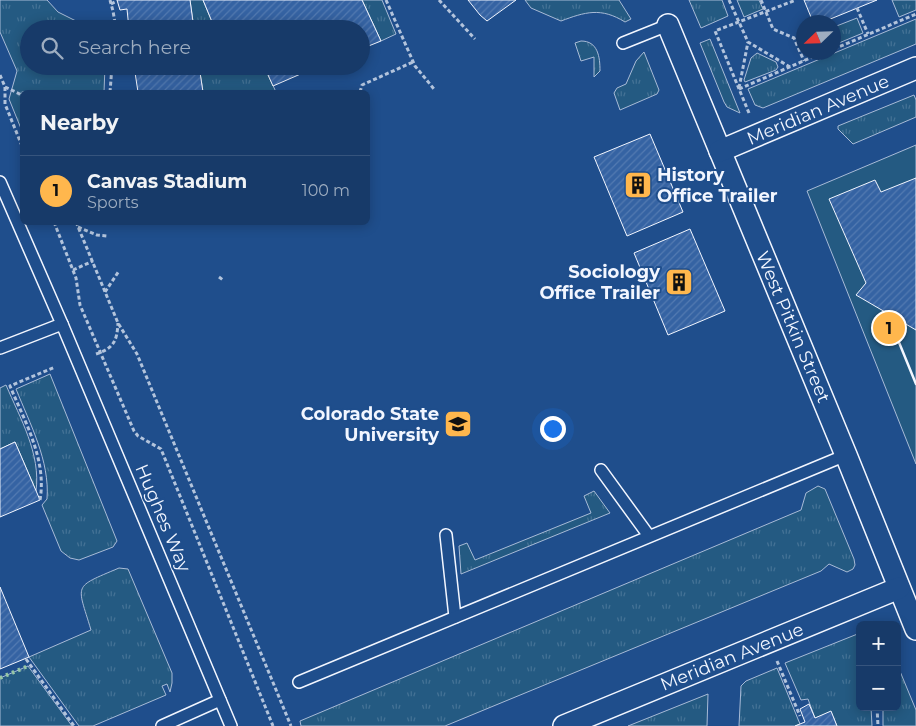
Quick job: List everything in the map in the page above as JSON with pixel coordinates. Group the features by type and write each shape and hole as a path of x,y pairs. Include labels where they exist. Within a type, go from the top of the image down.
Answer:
{"street":[{"name":"West Pitkin Street","path":"668,25 916,629"},
{"name":"Meridian Avenue","path":"720,151 916,69"},
{"name":"Meridian Avenue","path":"564,726 899,588"}],"lane":[{"path":"623,43 668,25"},
{"name":"Hughes Way","path":"0,182 62,324 231,726"},
{"path":"0,348 62,324"},
{"path":"299,682 846,455"},
{"path":"600,470 649,536"},
{"path":"446,535 455,617"},
{"path":"162,726 220,700"}],"path":[{"path":"386,0 415,66 434,88"},
{"path":"439,0 476,39"},
{"path":"729,0 748,42 790,67"},
{"path":"739,89 804,61 794,38 773,29 761,0"},
{"path":"749,113 715,31 796,0"},
{"path":"114,20 110,2 117,1"},
{"path":"857,8 868,34"},
{"path":"841,45 916,14"},
{"path":"739,89 748,42"},
{"path":"361,90 362,85 413,62"},
{"path":"0,75 5,87 5,104 20,141"},
{"path":"110,90 111,75"},
{"path":"5,87 20,94"},
{"path":"55,225 76,278 80,305 98,353 134,431 138,436 161,449 273,726"},
{"path":"78,227 97,235 107,236"},
{"path":"78,227 118,323 137,354 291,726"},
{"path":"73,270 92,261"},
{"path":"105,292 119,271"},
{"path":"219,277 222,280"},
{"path":"98,353 112,346 117,336 118,323"},
{"path":"40,500 42,488 40,467 34,445 10,386 54,367"},
{"path":"26,659 74,726"},
{"path":"777,660 800,716"},
{"path":"878,711 878,726"}],"green space":[{"path":"0,0 47,0 58,12 74,20 20,20 20,75 105,75 104,90 20,90 20,126 9,99 17,71 0,32"},
{"path":"190,0 203,0 211,20 193,20"},
{"path":"362,0 382,0 396,34 381,41"},
{"path":"525,0 619,0 631,19 625,22 608,14 593,12 561,21 531,8"},
{"path":"689,0 722,0 728,16 701,28"},
{"path":"737,0 759,0 763,9 744,17"},
{"path":"892,0 916,0 916,10 899,17"},
{"path":"857,18 863,33 841,42 841,24"},
{"path":"916,19 916,44 763,108 755,105 748,89 818,60 841,60 841,50"},
{"path":"710,39 740,113 727,107 724,102 700,43"},
{"path":"581,41 591,44 597,51 600,71 594,77 594,57 581,61 575,43"},
{"path":"644,52 659,90 657,94 620,110 614,93 617,88 626,84 636,61"},
{"path":"757,53 776,62 778,67 776,70 745,82 751,58"},
{"path":"200,75 268,75 275,90 203,90"},
{"path":"914,95 916,100 916,117 853,144 838,129 838,126"},
{"path":"916,145 916,464 807,191"},
{"path":"50,374 117,541 113,547 79,560 70,558 61,551 42,505 47,499 47,485 42,457 33,429 16,389"},
{"path":"6,385 23,423 32,450 37,477 36,491 15,442 0,449 0,388"},
{"path":"818,486 825,489 854,559 855,565 853,569 847,572 829,564 821,571 445,726 301,726 300,721 801,510 806,493"},
{"path":"594,491 610,513 461,574 459,546 467,543 475,560 591,513 584,496"},
{"path":"119,568 128,569 172,673 170,692 167,684 162,686 166,695 93,726 79,726 29,657 91,630 81,595 82,589 93,580"},
{"path":"856,635 856,711 871,711 872,726 837,726 831,712 815,718 808,699 801,700 785,663"},
{"path":"28,666 72,726 0,726 0,678"},
{"path":"777,668 800,724 795,726 739,726 741,686 746,681"},
{"path":"901,674 916,710 916,726 883,726 883,711 901,711"},
{"path":"708,694 707,726 628,726"}],"building":[{"path":"117,0 190,0 193,20 128,20 127,9 120,10"},
{"path":"203,0 362,0 381,41 370,45 370,20 211,20"},
{"path":"468,0 516,0 487,21"},
{"path":"804,0 877,0 840,15 810,15"},
{"path":"135,75 200,75 203,90 138,90"},
{"path":"268,75 298,75 273,86"},
{"name":"History Office Trailer","path":"650,134 683,212 627,236 594,157"},
{"path":"916,178 916,330 856,295 866,283 829,199 875,180 881,192"},
{"name":"Sociology Office Trailer","path":"690,229 725,311 668,335 634,253"},
{"path":"15,442 40,500 0,517 0,449"},
{"path":"0,587 29,657 0,669"},
{"path":"809,704 815,718 831,711 837,726 795,726 805,722 800,709"}],"hedge":[{"path":"0,678 28,666"}],"wall":[{"path":"887,313 916,384"}],"place":[{"name":"History Office Trailer","path":"638,185"},
{"name":"Sociology Office Trailer","path":"679,282"},
{"name":"Canvas Stadium","path":"889,328"},
{"name":"Colorado State University","path":"458,424"}]}
